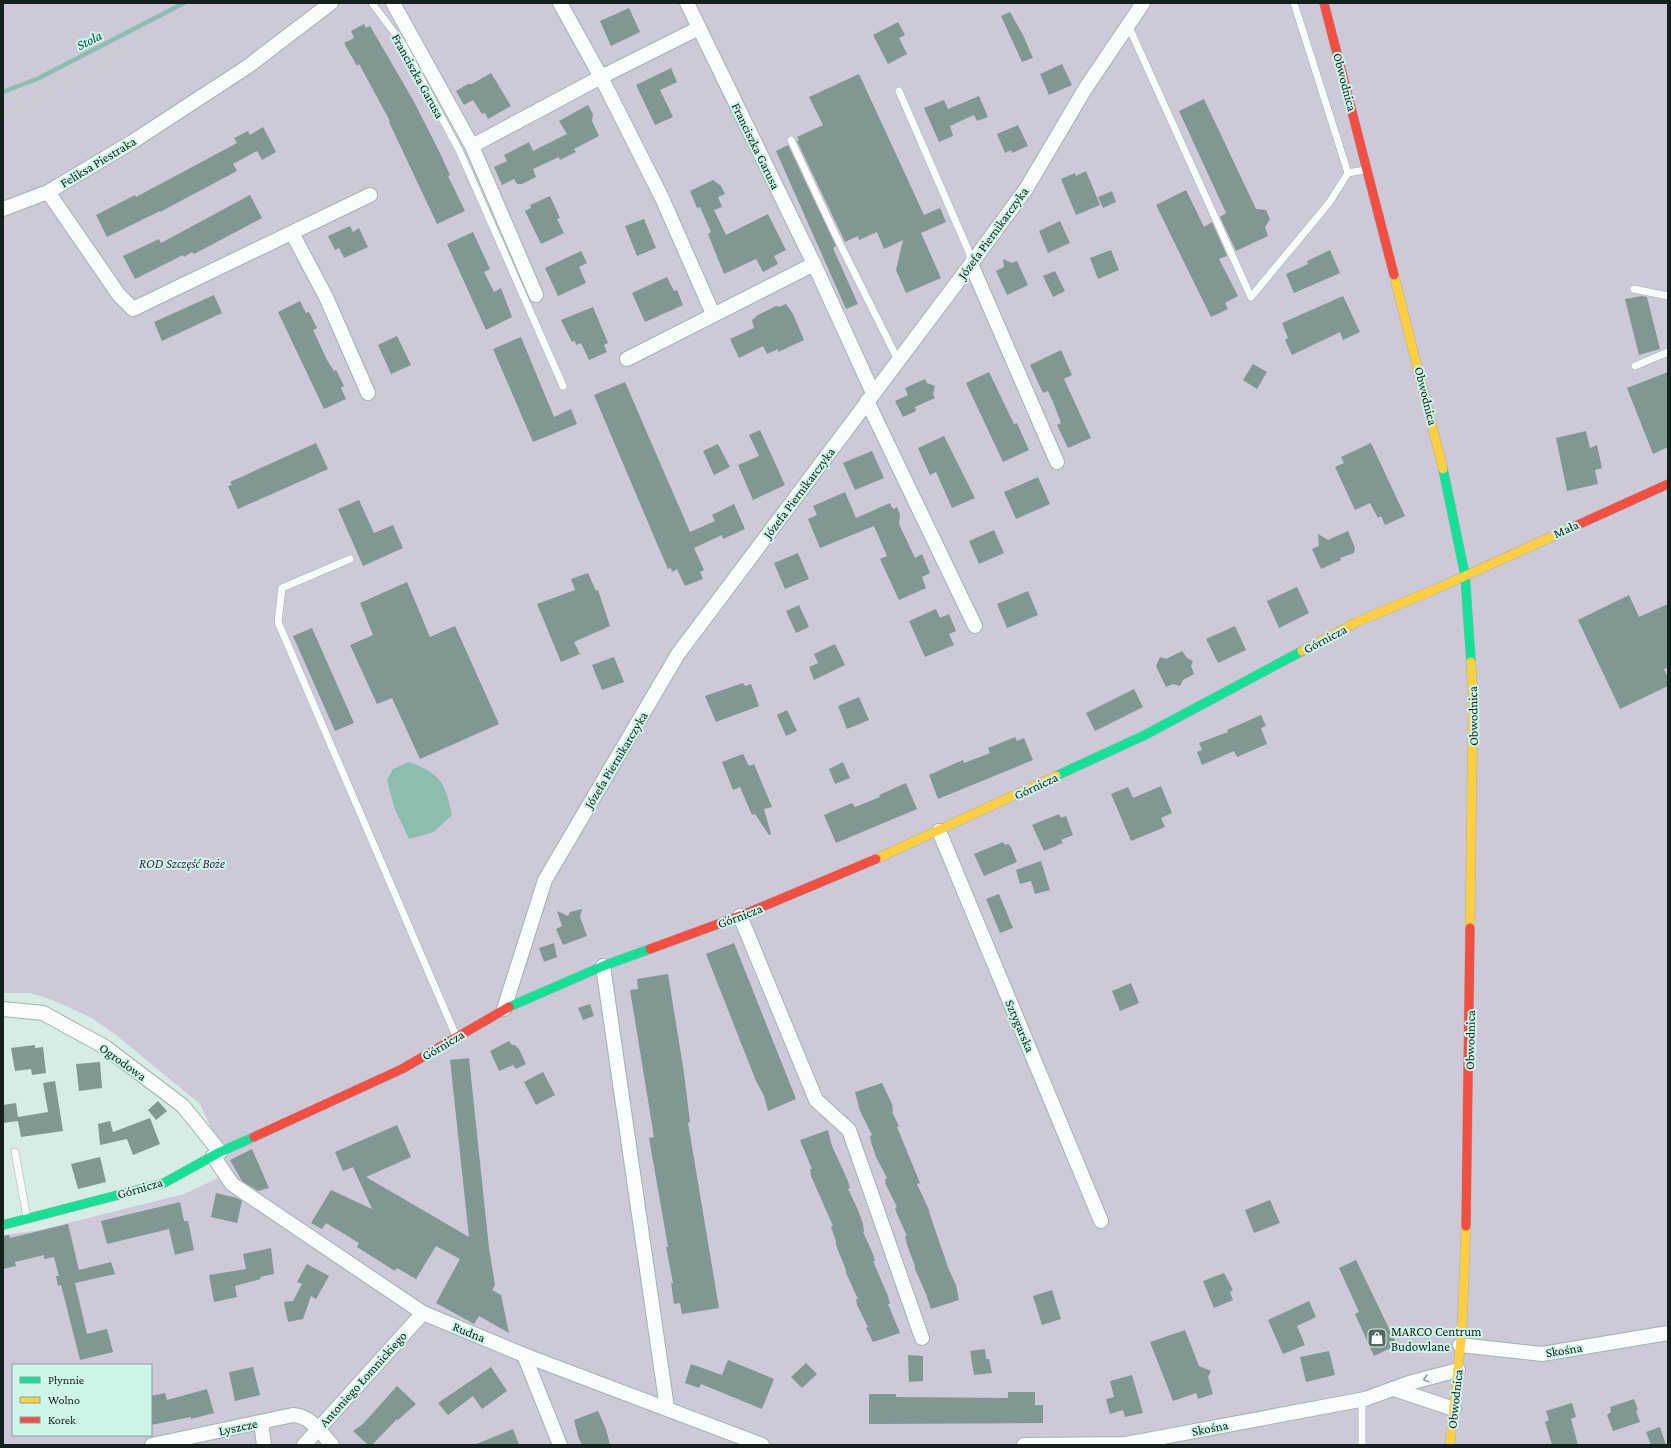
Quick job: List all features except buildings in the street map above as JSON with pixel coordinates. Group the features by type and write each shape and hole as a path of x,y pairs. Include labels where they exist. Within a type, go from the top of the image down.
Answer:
{"main road":[{"name":"Obwodnica","path":"1324,3 1437,439 1465,575 1473,694 1473,806 1468,1154 1466,1267 1458,1370 1450,1445"},
{"name":"Mała","path":"1465,575 1668,484"},
{"name":"Górnicza","path":"3,1225 164,1183 216,1154 402,1069 504,1009 603,966 740,916 880,858 1145,735 1356,622 1465,575"}],"street":[{"name":"Feliksa Piestraka","path":"331,3 247,67 132,142 48,192 120,295 132,309 370,195"},
{"name":"Franciszka Garusa","path":"393,3 466,149 536,296"},
{"path":"560,3 601,77 662,198 714,314"},
{"name":"Franciszka Garusa","path":"687,3 814,264 870,397 975,626"},
{"name":"Józefa Piernikarczyka","path":"504,1009 545,880 678,654 1026,190 1085,89 1143,3"},
{"path":"466,149 601,77 699,28"},
{"path":"3,210 48,192"},
{"path":"292,233 326,297 368,393"},
{"path":"627,359 814,264"},
{"path":"971,264 1057,462"},
{"name":"Sztygarska","path":"939,831 1101,1221"},
{"path":"740,916 816,1100 849,1130 922,1338"},
{"path":"603,966 667,1408"},
{"name":"Ogrodowa","path":"3,1009 43,1013 105,1047 183,1106 216,1154"},
{"name":"Rudna","path":"216,1154 232,1184 423,1313 524,1355 762,1445"},
{"name":"Antoniego Łomnickiego","path":"304,1445 423,1313"},
{"name":"Skośna","path":"1460,1345 1542,1354 1668,1333"},
{"path":"524,1355 560,1445"},
{"name":"Skośna","path":"1024,1445 1126,1444 1362,1400 1458,1370"},
{"path":"1394,1389 1454,1409"},
{"name":"Lyszcze","path":"152,1445 292,1414 302,1415 311,1420 318,1430"},
{"path":"260,1422 264,1445"},
{"path":"318,1430 332,1445"}],"lane":[{"name":"Franciszka Garusa","path":"372,3 402,43 466,149 563,386"},
{"path":"1294,3 1348,173"},
{"path":"1128,25 1251,297 1329,203 1348,173 1367,169"},
{"path":"898,91 969,252 971,264"},
{"path":"791,140 836,236 898,360"},
{"path":"1634,289 1668,296"},
{"path":"1635,366 1668,352"},
{"path":"350,559 282,588 278,622 457,1036"},
{"path":"14,1152 27,1218"},
{"path":"1362,1400 1362,1445"}],"green space":[{"name":"ROD Szczęść Boże","path":"3,3 1668,3 1668,1445 3,1445 3,1235 40,1230 184,1194 231,1172 200,1104 116,1035 92,1018 55,1001 30,993 3,993"}],"shaded area":[{"path":"409,762 429,771 440,781 447,794 452,815 434,832 409,839 394,807 387,780 393,769"}],"waterway":[{"name":"Stoła","path":"3,92 39,78 184,3"}],"railway":[{"path":"3,101 87,64 207,3"},
{"path":"3,115 68,85 130,48"}],"traffic: fast":[{"path":"1443,469 1465,575 1471,662"},
{"path":"1056,776 1145,735 1302,651"},
{"path":"509,1007 603,966 650,949"},
{"path":"3,1225 164,1183 220,1152 254,1137"}],"traffic: slow":[{"path":"1394,275 1443,469"},
{"path":"1302,651 1357,622 1436,589 1571,528"},
{"path":"1470,928 1473,694 1471,662"},
{"path":"876,859 1056,776"},
{"path":"1450,1445 1462,1330 1466,1226"}],"traffic: jam":[{"path":"1324,3 1394,275"},
{"path":"1571,528 1668,484"},
{"path":"650,949 740,916 876,859"},
{"path":"1466,1226 1470,928"},
{"path":"254,1137 402,1069 509,1007"}],"place":[{"name":"MARCO Centrum Budowlane","path":"1377,1338"}]}
